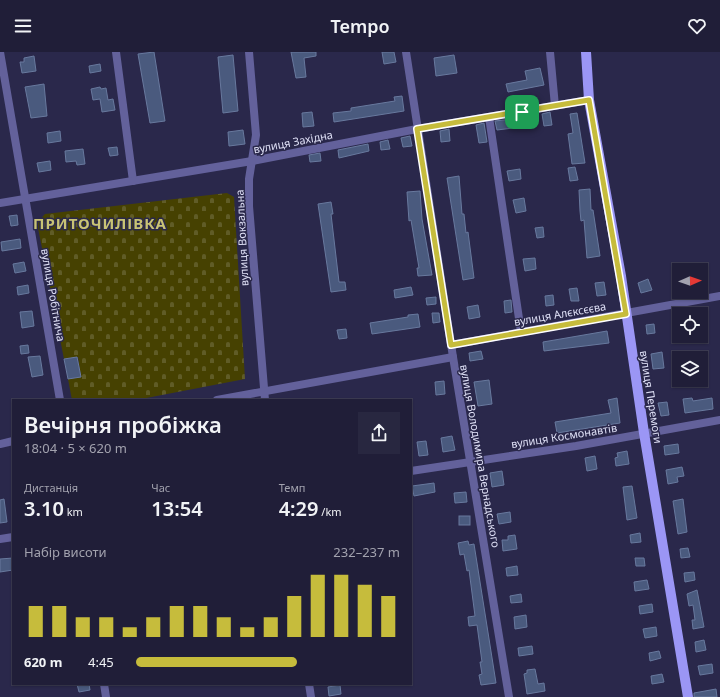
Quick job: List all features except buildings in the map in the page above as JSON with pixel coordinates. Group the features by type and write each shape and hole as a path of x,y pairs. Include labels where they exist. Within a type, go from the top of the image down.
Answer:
{"main road":[{"name":"вулиця Перемоги","path":"586,52 589,100 626,314 644,433 688,697"}],"street":[{"name":"вулиця Робітнича","path":"0,52 24,199 60,399"},
{"path":"116,52 133,181"},
{"name":"вулиця Вокзальна","path":"249,52 256,135 252,161 249,206 265,399"},
{"name":"вулиця Володимира Вернадського","path":"406,52 451,345 509,697"},
{"path":"550,52 555,106"},
{"name":"вулиця Західна","path":"0,203 252,161 417,129 589,100"},
{"path":"489,117 521,332"},
{"name":"вулиця Алєксєєва","path":"451,345 720,296"},
{"path":"222,399 264,390 453,357"},
{"name":"вулиця Космонавтів","path":"412,471 576,446 720,420"},
{"path":"0,444 12,441"},
{"path":"0,539 12,537"},
{"path":"104,685 106,697"},
{"path":"309,685 311,697"}],"green space":[{"path":"227,193 234,197 245,379 141,399 72,399 68,379 81,377 78,357 64,359 37,223 45,214"}],"district":[{"name":"ПРИТОЧИЛІВКА","path":"100,224"}],"route":[{"path":"589,100 626,314 451,345 417,129 522,112 589,100"}]}
